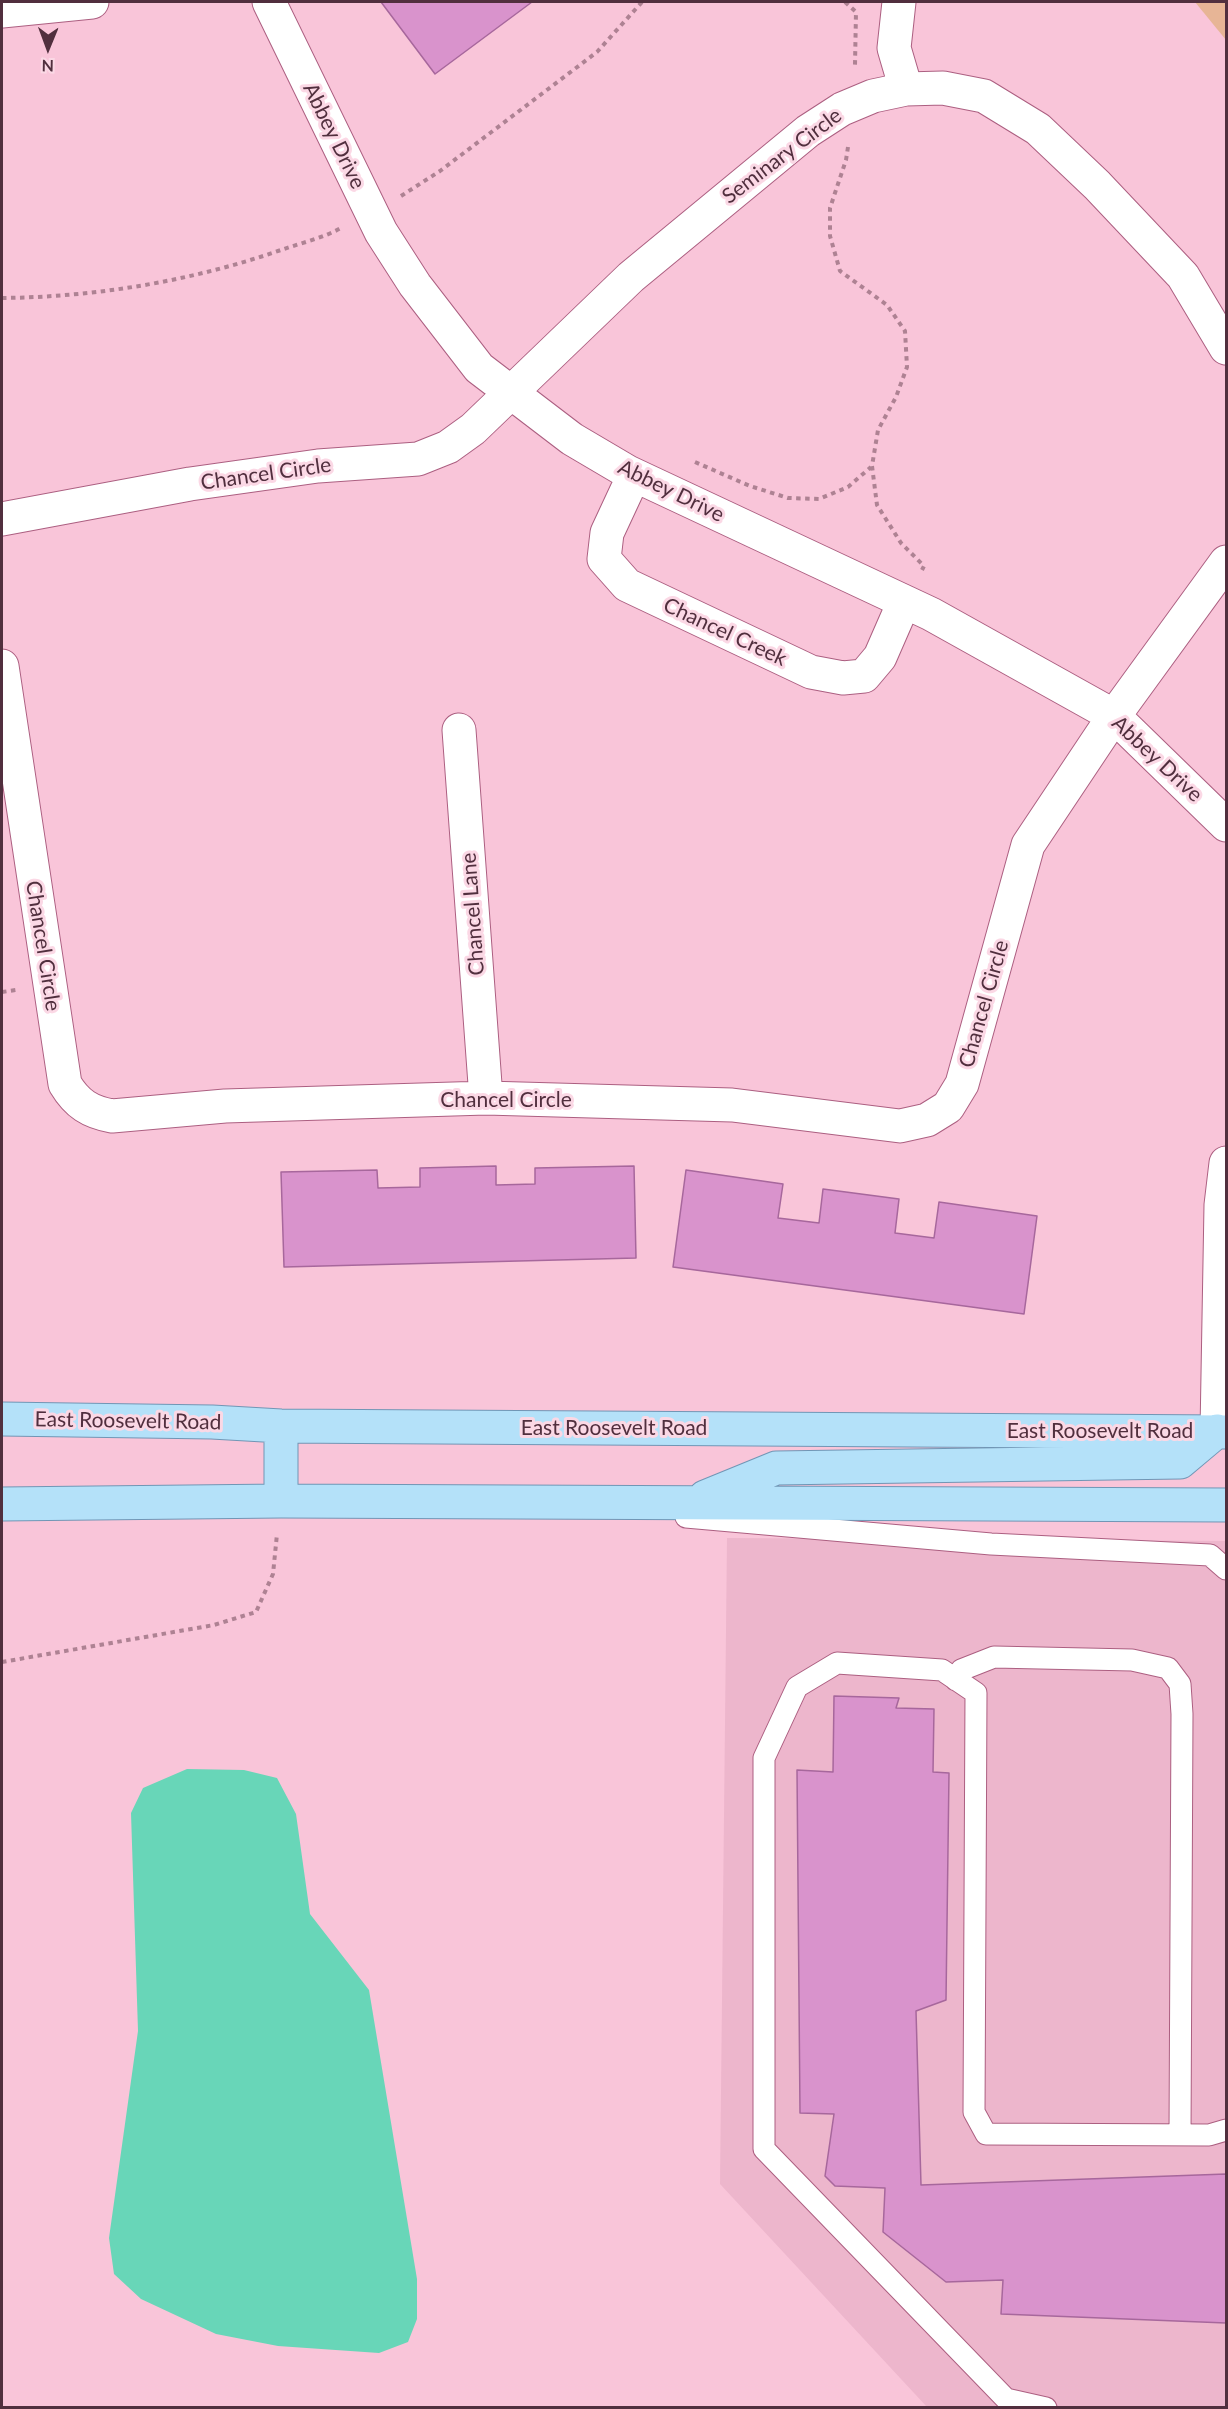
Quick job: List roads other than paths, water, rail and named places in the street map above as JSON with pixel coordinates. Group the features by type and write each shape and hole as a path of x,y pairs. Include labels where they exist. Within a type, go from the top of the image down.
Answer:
{"main road":[{"name":"East Roosevelt Road","path":"2,1419 212,1422 281,1426 1222,1431"},
{"path":"281,1426 281,1501"},
{"path":"690,1503 776,1468 1180,1462 1222,1431"},
{"path":"2,1504 281,1501 1227,1505"}],"street":[{"path":"2,11 92,2"},
{"name":"Abbey Drive","path":"269,2 381,232 415,285 479,368 572,439 634,475 904,602 1114,716 1227,825"},
{"path":"899,2 894,48 906,89"},
{"name":"Seminary Circle","path":"510,392 631,277 808,131 842,109 873,96 906,89 943,88 984,96 1038,129 1097,185 1183,276 1227,348"},
{"name":"Chancel Circle","path":"2,519 190,484 294,469 418,459 448,447 473,429 510,392"},
{"name":"Chancel Creek","path":"634,475 607,533 604,559 627,585 791,663 811,672 843,678 864,676 880,657 904,602"},
{"path":"1114,716 1227,562"},
{"name":"Chancel Circle","path":"2,666 65,1084 78,1102 97,1113 112,1116 225,1106 486,1098 732,1105 900,1126 927,1120 948,1107 962,1084 1028,845 1114,716"},
{"name":"Chancel Lane","path":"459,730 486,1098"},
{"path":"1222,1431 1221,1205 1227,1163"}],"lane":[{"path":"518,1502 991,1544 1210,1555 1227,1569"},
{"path":"957,1680 961,1670 994,1657 1132,1660 1168,1668 1180,1684 1182,1714 1180,2135"},
{"path":"1046,2408 1006,2399 764,2149 764,1758 797,1687 837,1663 942,1670 976,1693 974,2112 986,2134 1209,2135 1227,2130"}]}
